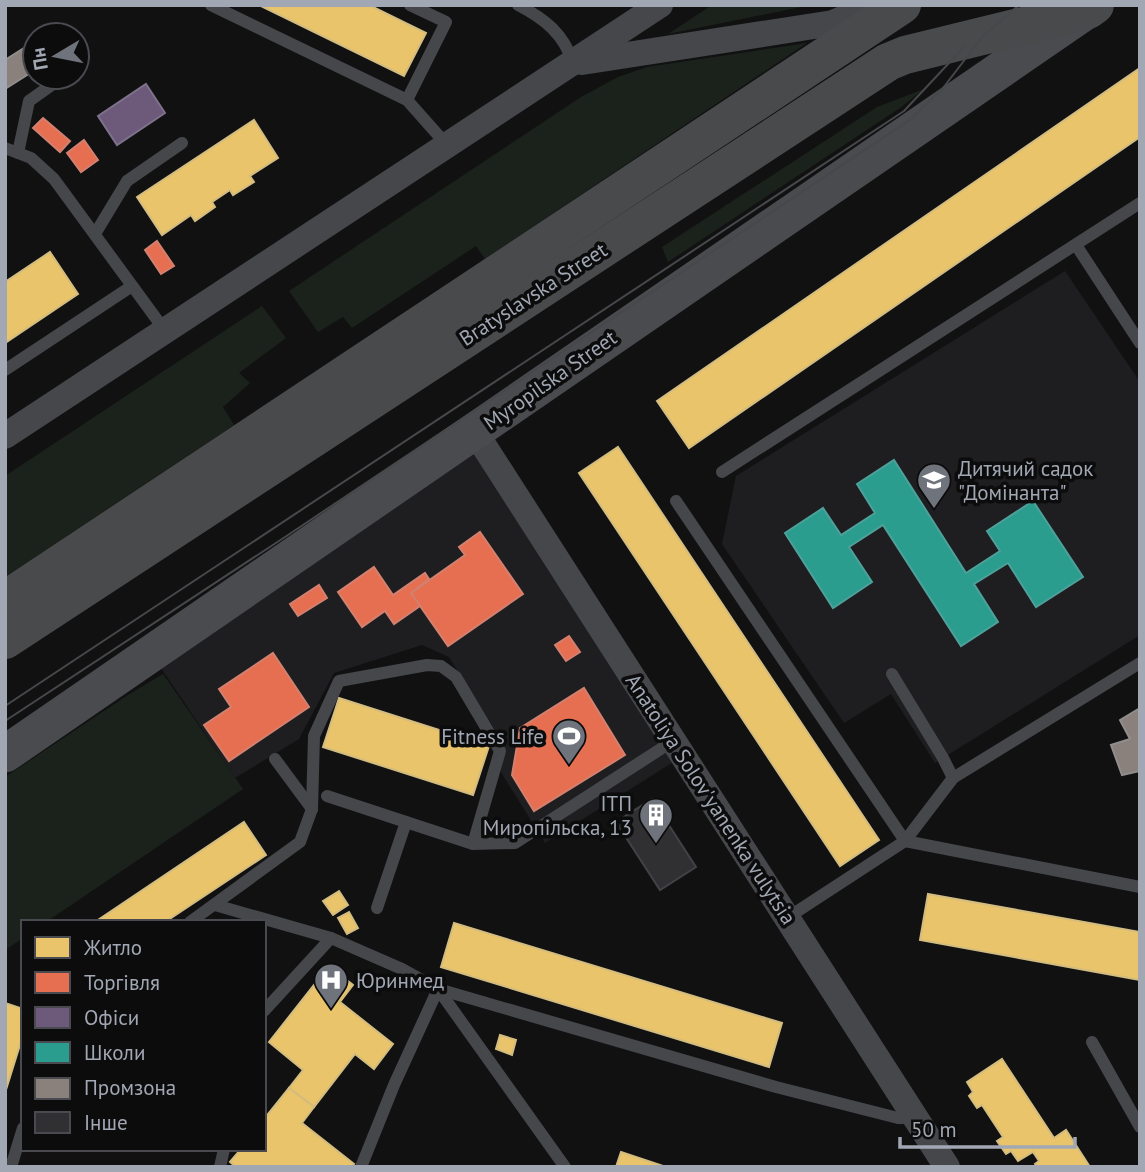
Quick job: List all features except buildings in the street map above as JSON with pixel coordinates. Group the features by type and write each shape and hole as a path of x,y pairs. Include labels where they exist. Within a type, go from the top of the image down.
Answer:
{"main road":[{"name":"Bratyslavska Street","path":"5,600 902,5"},
{"path":"905,55 915,39 916,24 908,5"},
{"name":"Bratyslavska Street","path":"5,640 888,62 905,55 1092,7"}],"street":[{"path":"5,436 166,333 446,144 660,5"},
{"path":"573,64 834,23 874,5"},
{"name":"Myropilska Street","path":"5,754 1092,7"},
{"name":"Anatoliya Solov'yanenka vulytsia","path":"475,432 947,1167"}],"lane":[{"path":"211,5 408,100 446,144"},
{"path":"408,100 446,22 410,5"},
{"path":"518,5 541,10 568,45 573,64"},
{"path":"43,91 29,101 11,151 31,158 54,179 166,333"},
{"path":"94,234 127,181 181,143"},
{"path":"722,472 1140,203"},
{"path":"1076,245 1140,343"},
{"path":"5,370 132,286"},
{"path":"676,501 905,841 1140,887"},
{"path":"788,918 905,841 953,778 1140,663"},
{"path":"194,920 300,842 312,809 314,736 339,681 427,665 441,666 456,677 500,751 473,844"},
{"path":"892,674 953,778"},
{"path":"327,796 473,844 515,843 674,741"},
{"path":"275,759 312,809"},
{"path":"377,908 406,822"},
{"path":"215,905 331,938 402,969 438,989 776,1087 898,1118 916,1118"},
{"path":"266,1009 331,938"},
{"path":"361,1167 394,1084 438,989"},
{"path":"438,989 565,1167"},
{"path":"1092,1042 1140,1127"},
{"path":"11,1167 21,1134"}],"shaded area":[{"path":"712,5 811,5 668,34"},
{"path":"807,43 485,259 476,246 352,328 343,317 318,332 289,291 581,97 618,77 647,67"},
{"path":"924,89 900,108 668,262 662,247 877,107"},
{"name":"Дитячий садок \"Домінанта\"","path":"1065,271 1140,382 1140,635 935,763 891,694 844,723 722,544 736,476"},
{"path":"262,306 286,338 239,373 250,383 223,407 234,425 5,577 5,476"},
{"path":"477,447 678,759 545,843 499,769 503,743 449,657 422,645 334,673 299,739 235,778 155,659"},
{"path":"163,674 243,789 49,920 21,920 21,939 5,950 5,777"}],"tram line":[{"path":"5,721 911,119 943,88 983,36 1019,5"},
{"path":"5,706 904,111 964,47"}],"place":[{"name":"Дитячий садок \"Домінанта\"","path":"934,510"},
{"name":"Fitness Life","path":"569,766"},
{"name":"ІТП Миропільска, 13","path":"656,845"},
{"name":"Юринмед","path":"331,1010"}]}
